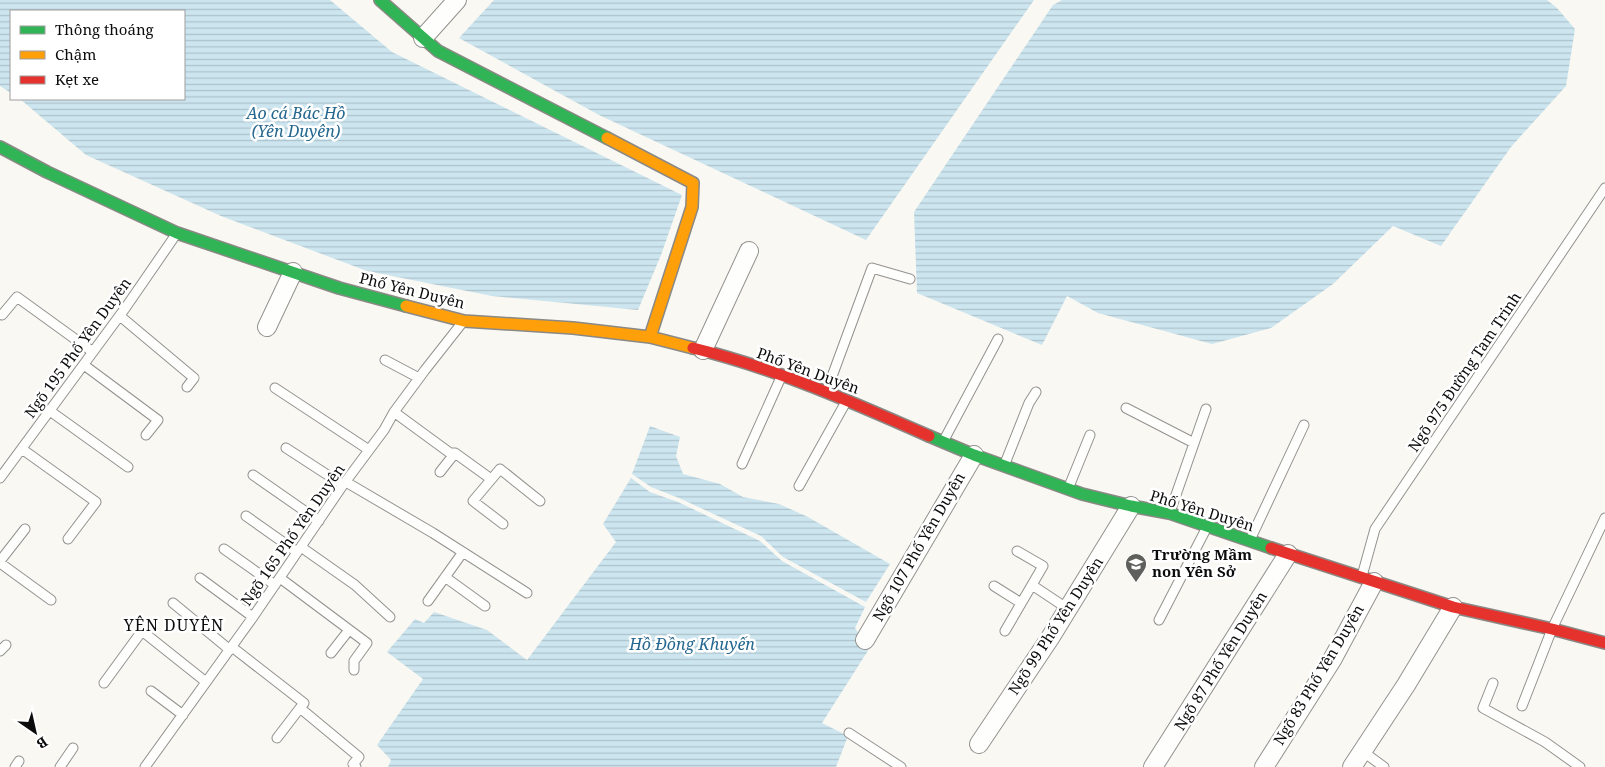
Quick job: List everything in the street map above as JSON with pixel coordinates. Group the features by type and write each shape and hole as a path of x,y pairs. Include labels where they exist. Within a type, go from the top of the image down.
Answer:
{"street":[{"path":"380,0 438,51 693,183 692,207 650,337"},
{"path":"423,38 457,0"},
{"name":"Phố Yên Duyên","path":"0,147 47,172 177,232 339,288 464,321 573,328 650,337 703,350 782,375 847,400 974,455 1082,494 1169,514 1453,607 1605,643"},
{"path":"703,350 749,251"},
{"path":"267,327 293,272"},
{"name":"Ngõ 107 Phố Yên Duyên","path":"865,640 974,455"},
{"name":"Ngõ 99 Phố Yên Duyên","path":"979,744 1050,638 1131,506"},
{"name":"Ngõ 87 Phố Yên Duyên","path":"1153,767 1288,554"},
{"name":"Ngõ 83 Phố Yên Duyên","path":"1264,767 1332,660 1368,580"},
{"path":"1352,767 1406,685 1453,607"}],"lane":[{"name":"Ngõ 975 Đường Tam Trinh","path":"1368,580 1375,529 1605,188"},
{"name":"Ngõ 195 Phố Yên Duyên","path":"0,478 120,316 177,232"},
{"path":"826,392 872,268 910,279"},
{"path":"2,315 17,297 94,352"},
{"path":"120,316 194,378 187,387"},
{"name":"Ngõ 165 Phố Yên Duyên","path":"145,767 253,617 318,521 384,430 394,412 464,321"},
{"path":"943,442 998,339"},
{"path":"385,360 419,378"},
{"path":"84,365 158,420 146,435"},
{"path":"742,464 782,375"},
{"path":"275,388 369,450"},
{"path":"1004,466 1029,403 1036,392"},
{"path":"799,486 847,400"},
{"path":"1126,408 1194,442"},
{"path":"1169,514 1206,409"},
{"path":"50,411 128,467"},
{"path":"394,412 450,452 455,453 491,478"},
{"path":"1250,541 1304,425"},
{"path":"1068,489 1090,435"},
{"path":"286,448 344,484 433,533 527,593"},
{"path":"22,449 96,502 68,539"},
{"path":"440,472 455,453"},
{"path":"503,524 473,501 500,469 540,501"},
{"path":"253,475 318,521"},
{"path":"246,516 355,585 390,617"},
{"path":"1522,706 1552,629 1605,518"},
{"path":"1159,620 1207,526"},
{"path":"25,529 0,562 51,600"},
{"path":"224,549 277,582 367,643 354,661 354,670"},
{"path":"1005,632 1043,566 1017,551"},
{"path":"428,601 463,552"},
{"path":"445,577 485,606"},
{"path":"200,578 253,617"},
{"path":"1032,585 1068,609"},
{"path":"994,586 1021,604"},
{"path":"173,603 304,703 277,738"},
{"path":"332,654 349,630"},
{"path":"104,682 142,631 206,682"},
{"path":"1493,683 1483,708 1545,742 1580,767"},
{"path":"151,691 183,716"},
{"path":"300,708 359,757 353,764 356,767"},
{"path":"849,733 901,767"},
{"path":"60,767 73,748"},
{"path":"1362,751 1384,767"}],"water":[{"name":"Ao cá Bác Hồ (Yên Duyên)","path":"0,0 330,0 392,52 682,195 661,255 638,310 492,296 367,271 221,216 86,155 21,100 185,100 185,10 10,10 10,92 0,86"},
{"path":"494,0 1034,0 866,240 599,115 459,38"},
{"path":"1062,0 1547,0 1557,8 1575,29 1566,86 1511,147 1441,246 1393,226 1333,284 1271,328 1212,344 1098,313 1067,296 1042,345 917,293 914,212 1053,5"},
{"path":"650,426 680,437 676,456 683,474 720,484 743,497 779,504 808,517 890,564 866,602 783,557 761,536 651,487 632,474"},
{"name":"Hồ Đồng Khuyến","path":"631,478 650,492 678,502 760,541 782,561 865,607 855,628 869,649 822,723 848,736 836,767 388,767 391,760 377,745 423,679 387,652 415,619 424,623 434,612 487,630 527,660 616,542 603,524"}],"traffic: fast":[{"path":"380,0 438,51 607,138"},
{"path":"0,147 47,172 177,233 339,288 406,306"},
{"path":"929,436 974,455 1082,494 1169,513 1271,548"}],"traffic: slow":[{"path":"607,138 693,183 692,207 650,337"},
{"path":"406,306 464,321 573,328 650,337 693,348"}],"traffic: jam":[{"path":"693,348 754,365 842,398 929,436"},
{"path":"1271,548 1453,607 1605,643"}],"place":[{"name":"Trường Mầm non Yên Sở","path":"1136,583"}],"district":[{"name":"YÊN DUYÊN","path":"174,625"}]}
